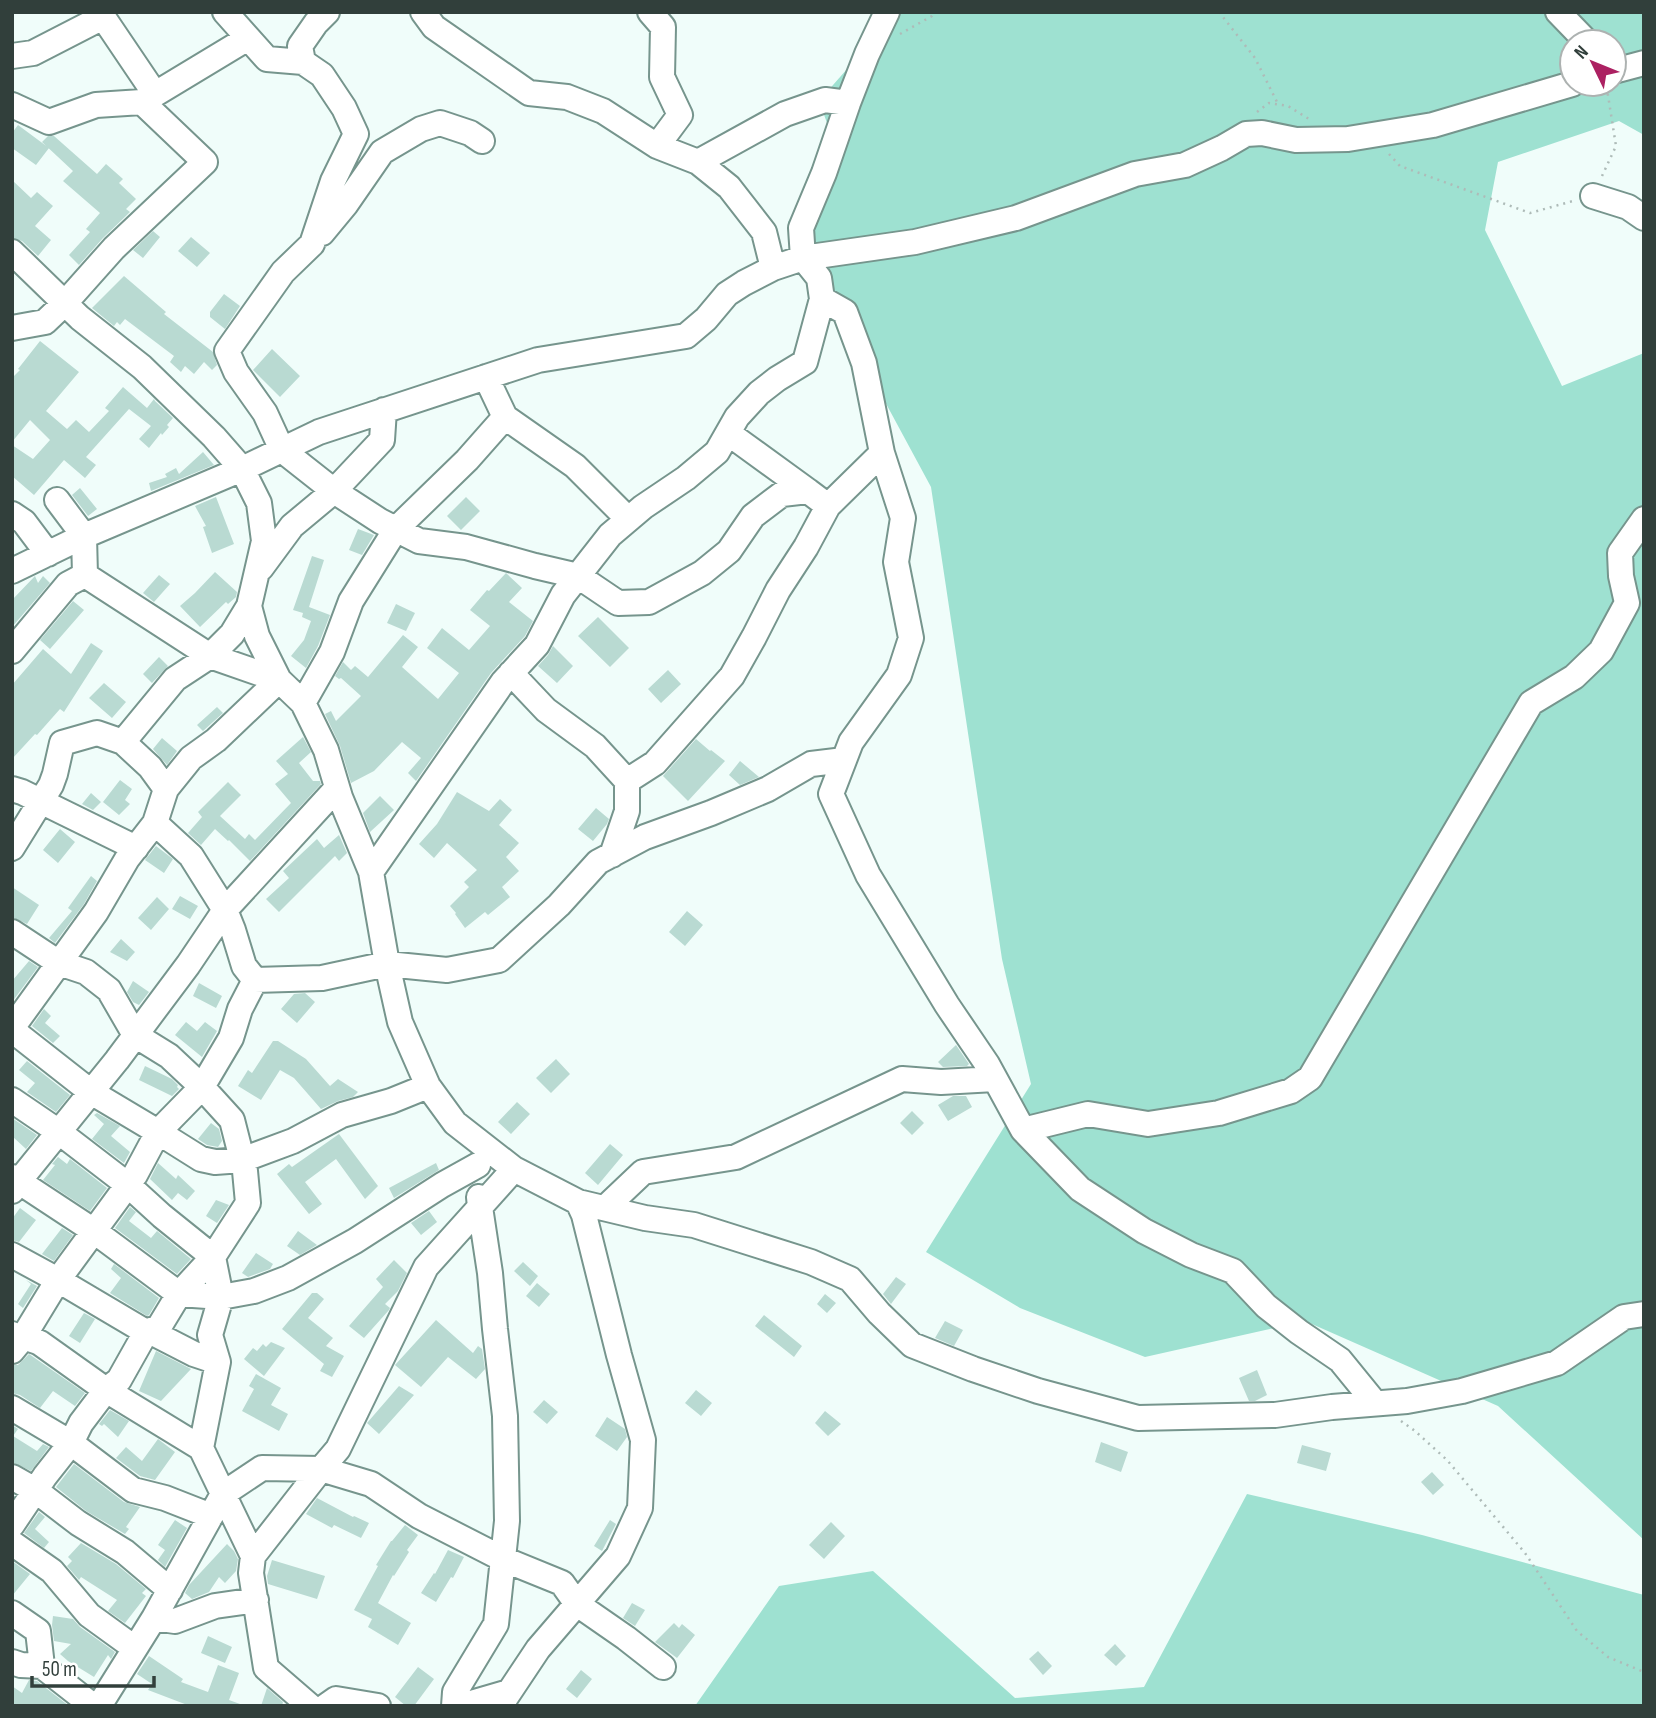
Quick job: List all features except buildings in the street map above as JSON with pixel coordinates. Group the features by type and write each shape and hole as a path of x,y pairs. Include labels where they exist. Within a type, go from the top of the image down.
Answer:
{"street":[{"path":"225,12 267,59 303,62 322,75 344,108 356,134 333,181 312,244"},
{"path":"303,62 300,46 327,12"},
{"path":"423,12 434,27 529,93 567,97 603,111 657,146 698,162 729,187 764,232 774,268"},
{"path":"650,12 663,27 662,77 680,115 657,146"},
{"path":"370,872 503,682 537,645 563,595 610,535 717,452 737,417 759,393 805,362 822,299 819,278 803,258 801,228 867,54 887,12"},
{"path":"1558,12 1573,28"},
{"path":"12,56 33,53 103,17 148,98 205,162 114,248 65,303 45,321 12,328"},
{"path":"12,105 49,122 96,105 148,98 247,38"},
{"path":"12,571 84,536 242,469 319,432 538,360 686,336 744,282 803,258 915,242 1016,218 1135,174 1185,164 1246,134 1262,133 1296,140 1348,139 1433,125 1558,88"},
{"path":"698,162 785,114 825,100 848,103"},
{"path":"482,141 470,133 440,123 421,129 382,152 346,204 312,244 282,272 227,351 236,372 265,413 282,450 334,491 380,521 419,541 466,547 578,576 618,603 649,602 702,573 729,551 753,516 782,494 818,498"},
{"path":"1593,196 1628,207 1644,218"},
{"path":"12,252 80,318 142,367 214,437 242,469 259,503 264,541 249,606 232,634 210,656 175,679 123,742"},
{"path":"822,299 845,312 864,363 882,453 903,518 896,562 911,638 899,675 851,742 831,794 868,875 947,1005 987,1064 1023,1130 1080,1189 1144,1231 1191,1255 1233,1271 1266,1306 1340,1360 1376,1403"},
{"path":"486,377 505,416 575,466 628,520"},
{"path":"257,574 292,526 334,491 382,440 384,410"},
{"path":"303,703 332,652 351,601 396,529 467,460 505,416"},
{"path":"728,433 818,498"},
{"path":"627,781 655,763 732,676 778,590 806,547 818,498 882,453"},
{"path":"57,500 84,536 85,575"},
{"path":"12,514 24,522 48,554"},
{"path":"1023,1130 1088,1114 1148,1124 1219,1113 1291,1091 1310,1078 1531,703 1574,677 1601,650 1627,603 1621,576 1620,553 1644,519"},
{"path":"12,651 68,584 85,575"},
{"path":"85,575 210,656 279,680"},
{"path":"249,606 257,636 279,680 303,703 326,750 347,817 370,872 400,1022 428,1086 455,1123 514,1169 578,1202 694,1225 811,1262 850,1279 879,1313 912,1345 1038,1391 1138,1418 1275,1415 1407,1401 1462,1391 1557,1363 1625,1317 1644,1314"},
{"path":"511,673 545,710 595,746 627,781 627,811 612,855"},
{"path":"279,680 216,740 191,758 166,789 155,823 127,859 96,912 12,1029 91,1092 201,1160 215,1162 242,1160 293,1141 342,1115 391,1101 428,1086"},
{"path":"12,848 42,802 55,774 62,743 97,733 123,742 150,767 166,789"},
{"path":"255,980 322,978 387,964 446,970 499,960 559,905 598,862 645,837 768,789 811,764 844,760"},
{"path":"337,788 225,910 188,965 91,1092 14,1183 94,1231 179,1294 221,1297 254,1291 288,1278 355,1241 478,1165"},
{"path":"12,789 136,848"},
{"path":"155,823 191,856 225,910 244,966 255,980"},
{"path":"12,932 59,963 86,972 109,990 135,1035 169,1056 232,1120 242,1160 248,1203 212,1257 179,1294 159,1327 146,1332 119,1380 106,1390 81,1423 71,1443 12,1525"},
{"path":"16,1342 135,1175 159,1132 202,1087 231,1038 240,1009 255,980"},
{"path":"605,1209 643,1172 736,1157 902,1079 941,1082 995,1079"},
{"path":"12,1100 128,1185 212,1257 221,1297 210,1335 218,1362 201,1448"},
{"path":"454,1706 455,1692 496,1624 507,1521 505,1416 480,1207 477,1140"},
{"path":"310,1706 266,1668 251,1573 253,1556 338,1449 426,1267 514,1169"},
{"path":"461,1706 505,1699 538,1649 618,1556 640,1508 643,1440 584,1215 578,1202"},
{"path":"12,1255 146,1332 218,1362"},
{"path":"16,1342 30,1338 40,1343 106,1390 201,1448 253,1556"},
{"path":"12,1408 71,1443 133,1490 165,1498 211,1516"},
{"path":"99,1706 154,1618 223,1494 262,1468 320,1469 371,1484 418,1517 503,1559 562,1583 577,1604 663,1667"},
{"path":"12,1477 125,1552 170,1590"},
{"path":"12,1543 51,1571 89,1615 129,1644 133,1650"},
{"path":"154,1618 175,1621 215,1606 256,1600"},
{"path":"12,1613 38,1631 22,1668 93,1706"},
{"path":"326,1706 336,1699 378,1706"}],"path":[{"path":"895,37 936,12"},
{"path":"1219,12 1255,58 1278,104"},
{"path":"1374,135 1399,166 1530,213 1593,196 1616,146 1608,98"},
{"path":"1376,1403 1415,1431 1447,1460 1525,1553 1577,1631 1608,1657 1644,1672"}],"green space":[{"path":"897,12 1644,12 1644,135 1619,121 1498,162 1485,230 1562,386 1644,353 1644,1540 1498,1406 1305,1321 1145,1357 1020,1308 926,1252 1031,1084 1002,959 931,487 788,222 838,153 819,101"},
{"path":"1247,1494 1422,1535 1644,1595 1644,1706 695,1706 779,1586 873,1571 1015,1698 1144,1687"}]}
